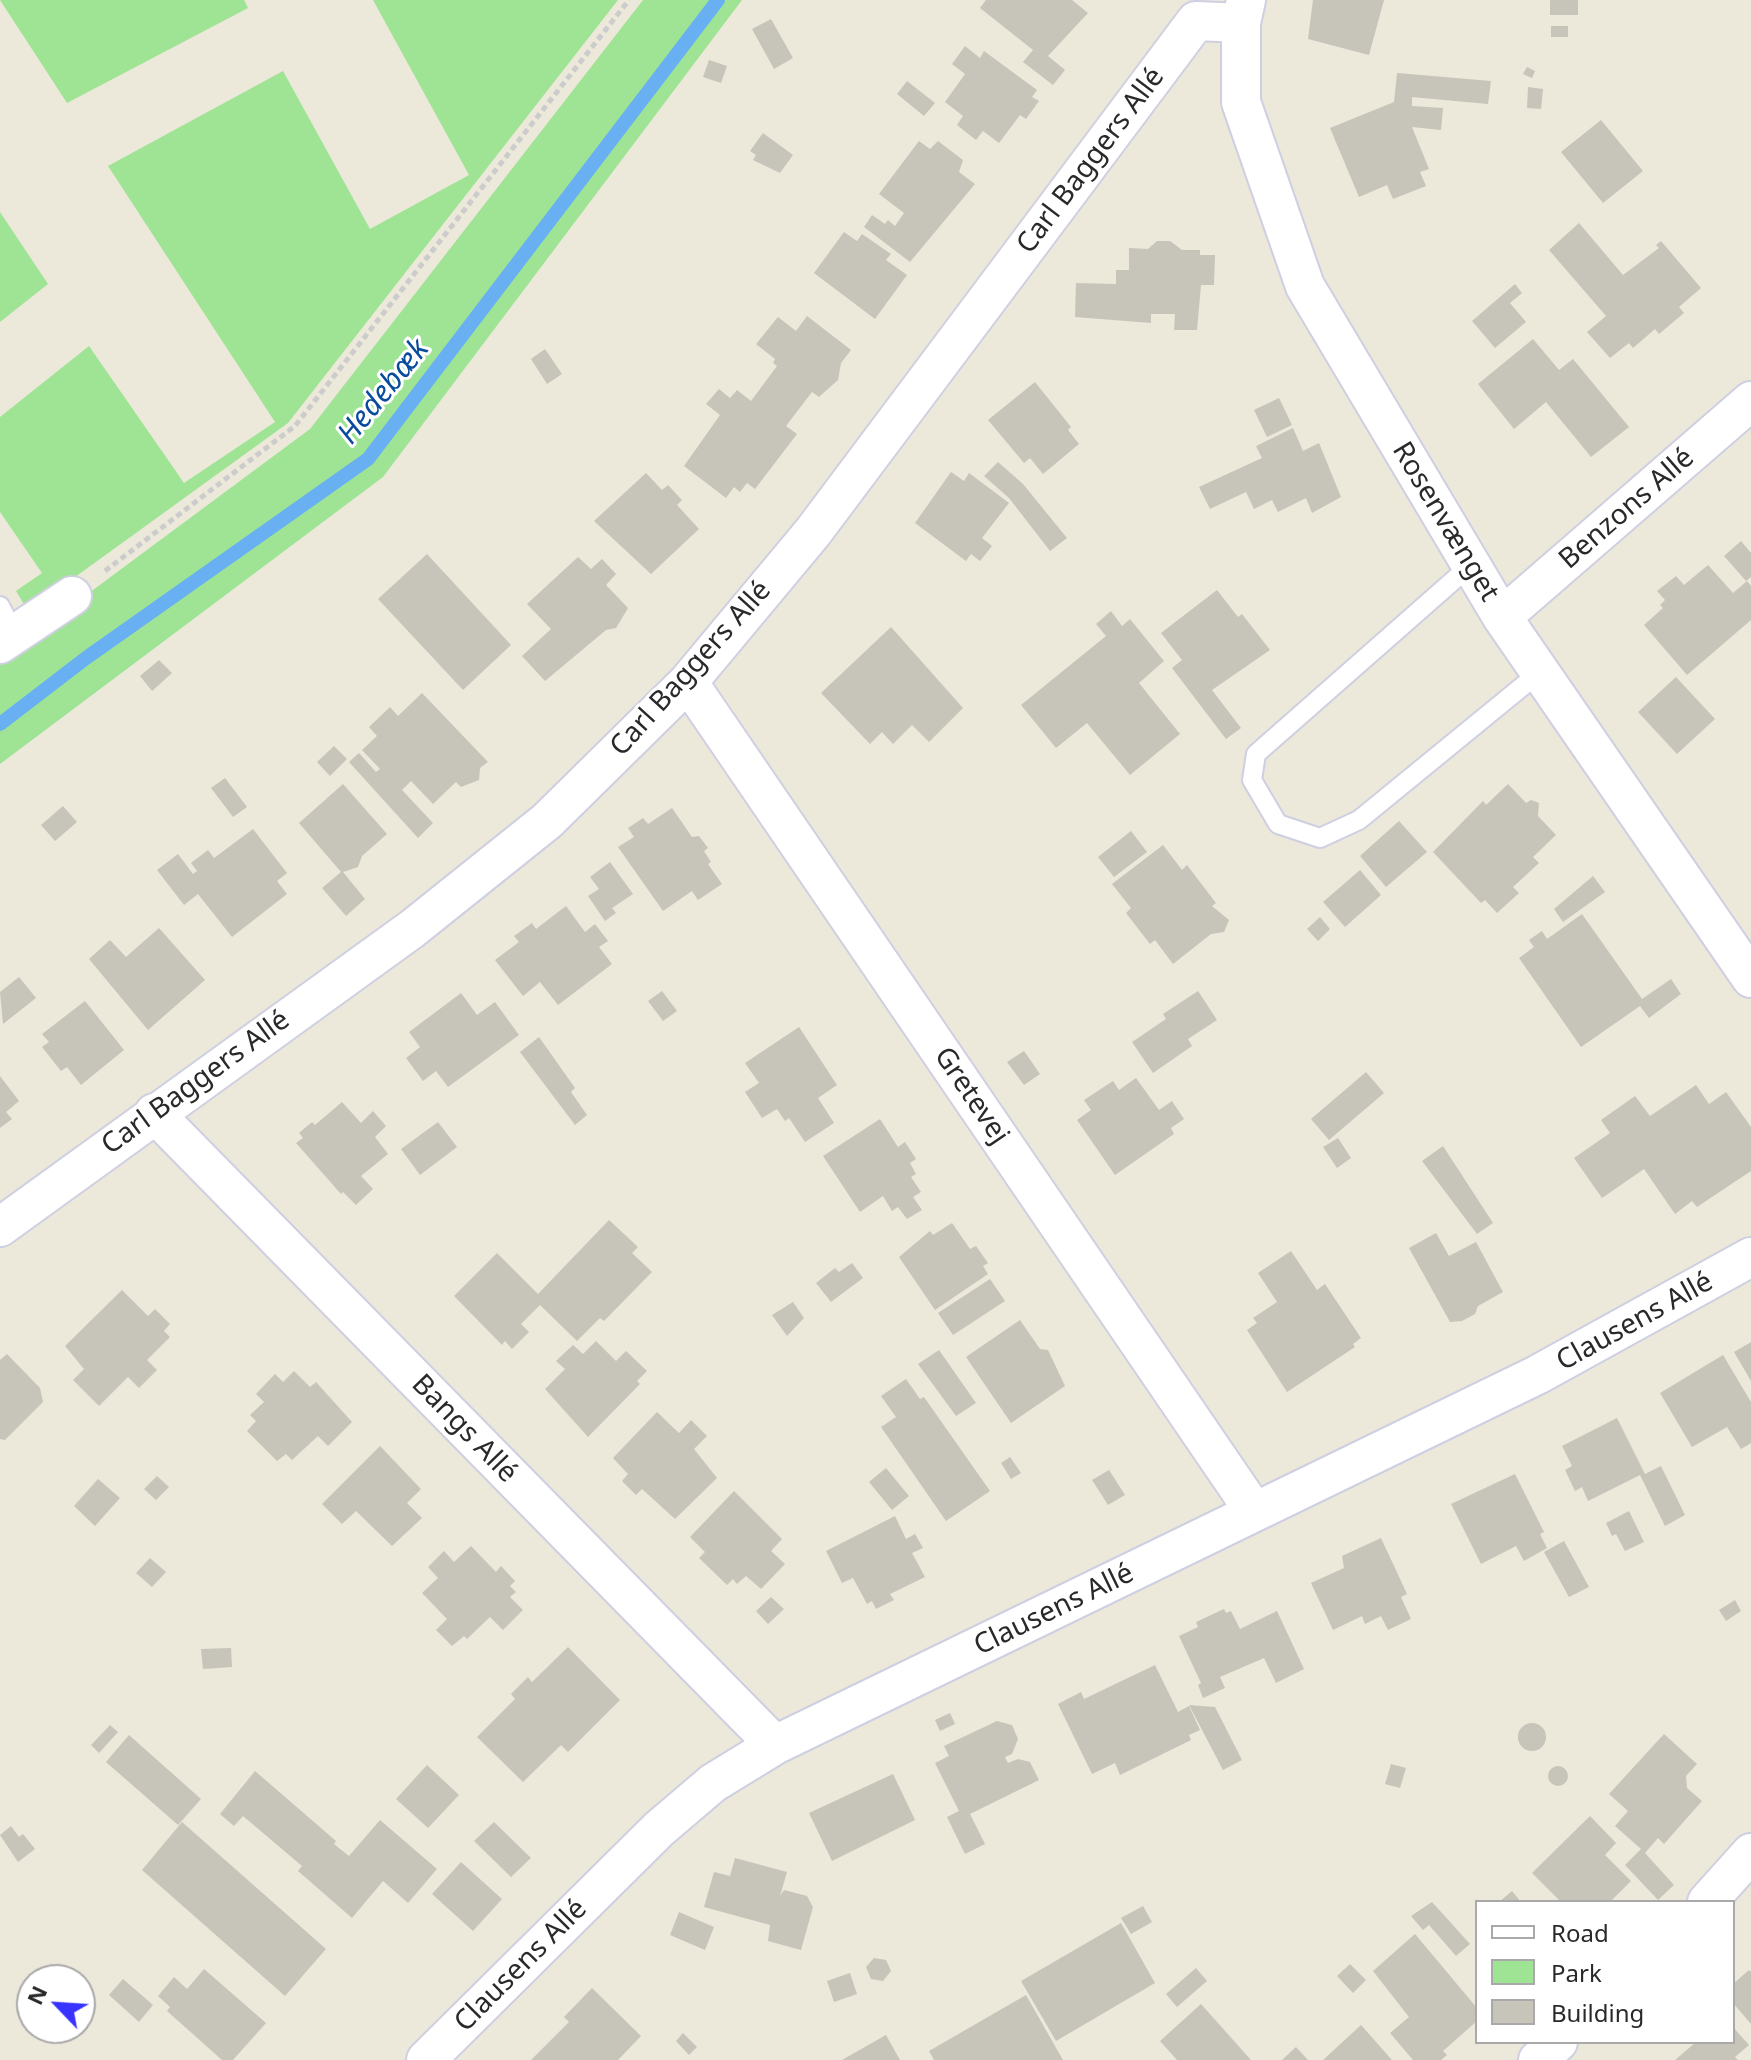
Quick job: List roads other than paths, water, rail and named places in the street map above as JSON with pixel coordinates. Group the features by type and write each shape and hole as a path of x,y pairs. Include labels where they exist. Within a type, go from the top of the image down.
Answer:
{"street":[{"name":"Rosenvænget","path":"1244,12 1241,102 1305,286 1502,617 1751,978"},
{"name":"Carl Baggers Allé","path":"0,1227 412,929 547,821 688,682 813,532 1196,21 1244,12"},
{"name":"Benzons Allé","path":"1502,617 1751,401"},
{"path":"5,628 72,596"},
{"name":"Gretevej","path":"688,682 1254,1511"},
{"name":"Bangs Allé","path":"154,1113 775,1745"},
{"name":"Clausens Allé","path":"426,2060 659,1829 713,1783 775,1745 1537,1375 1751,1257"},
{"path":"1709,1900 1751,1853"},
{"path":"1538,2060 1556,2044"}],"lane":[{"path":"1471,565 1256,754 1252,780 1278,824 1320,838 1359,820 1540,672"}],"waterway":[{"name":"Hedebæk","path":"0,724 86,658 368,459 718,0"}]}
